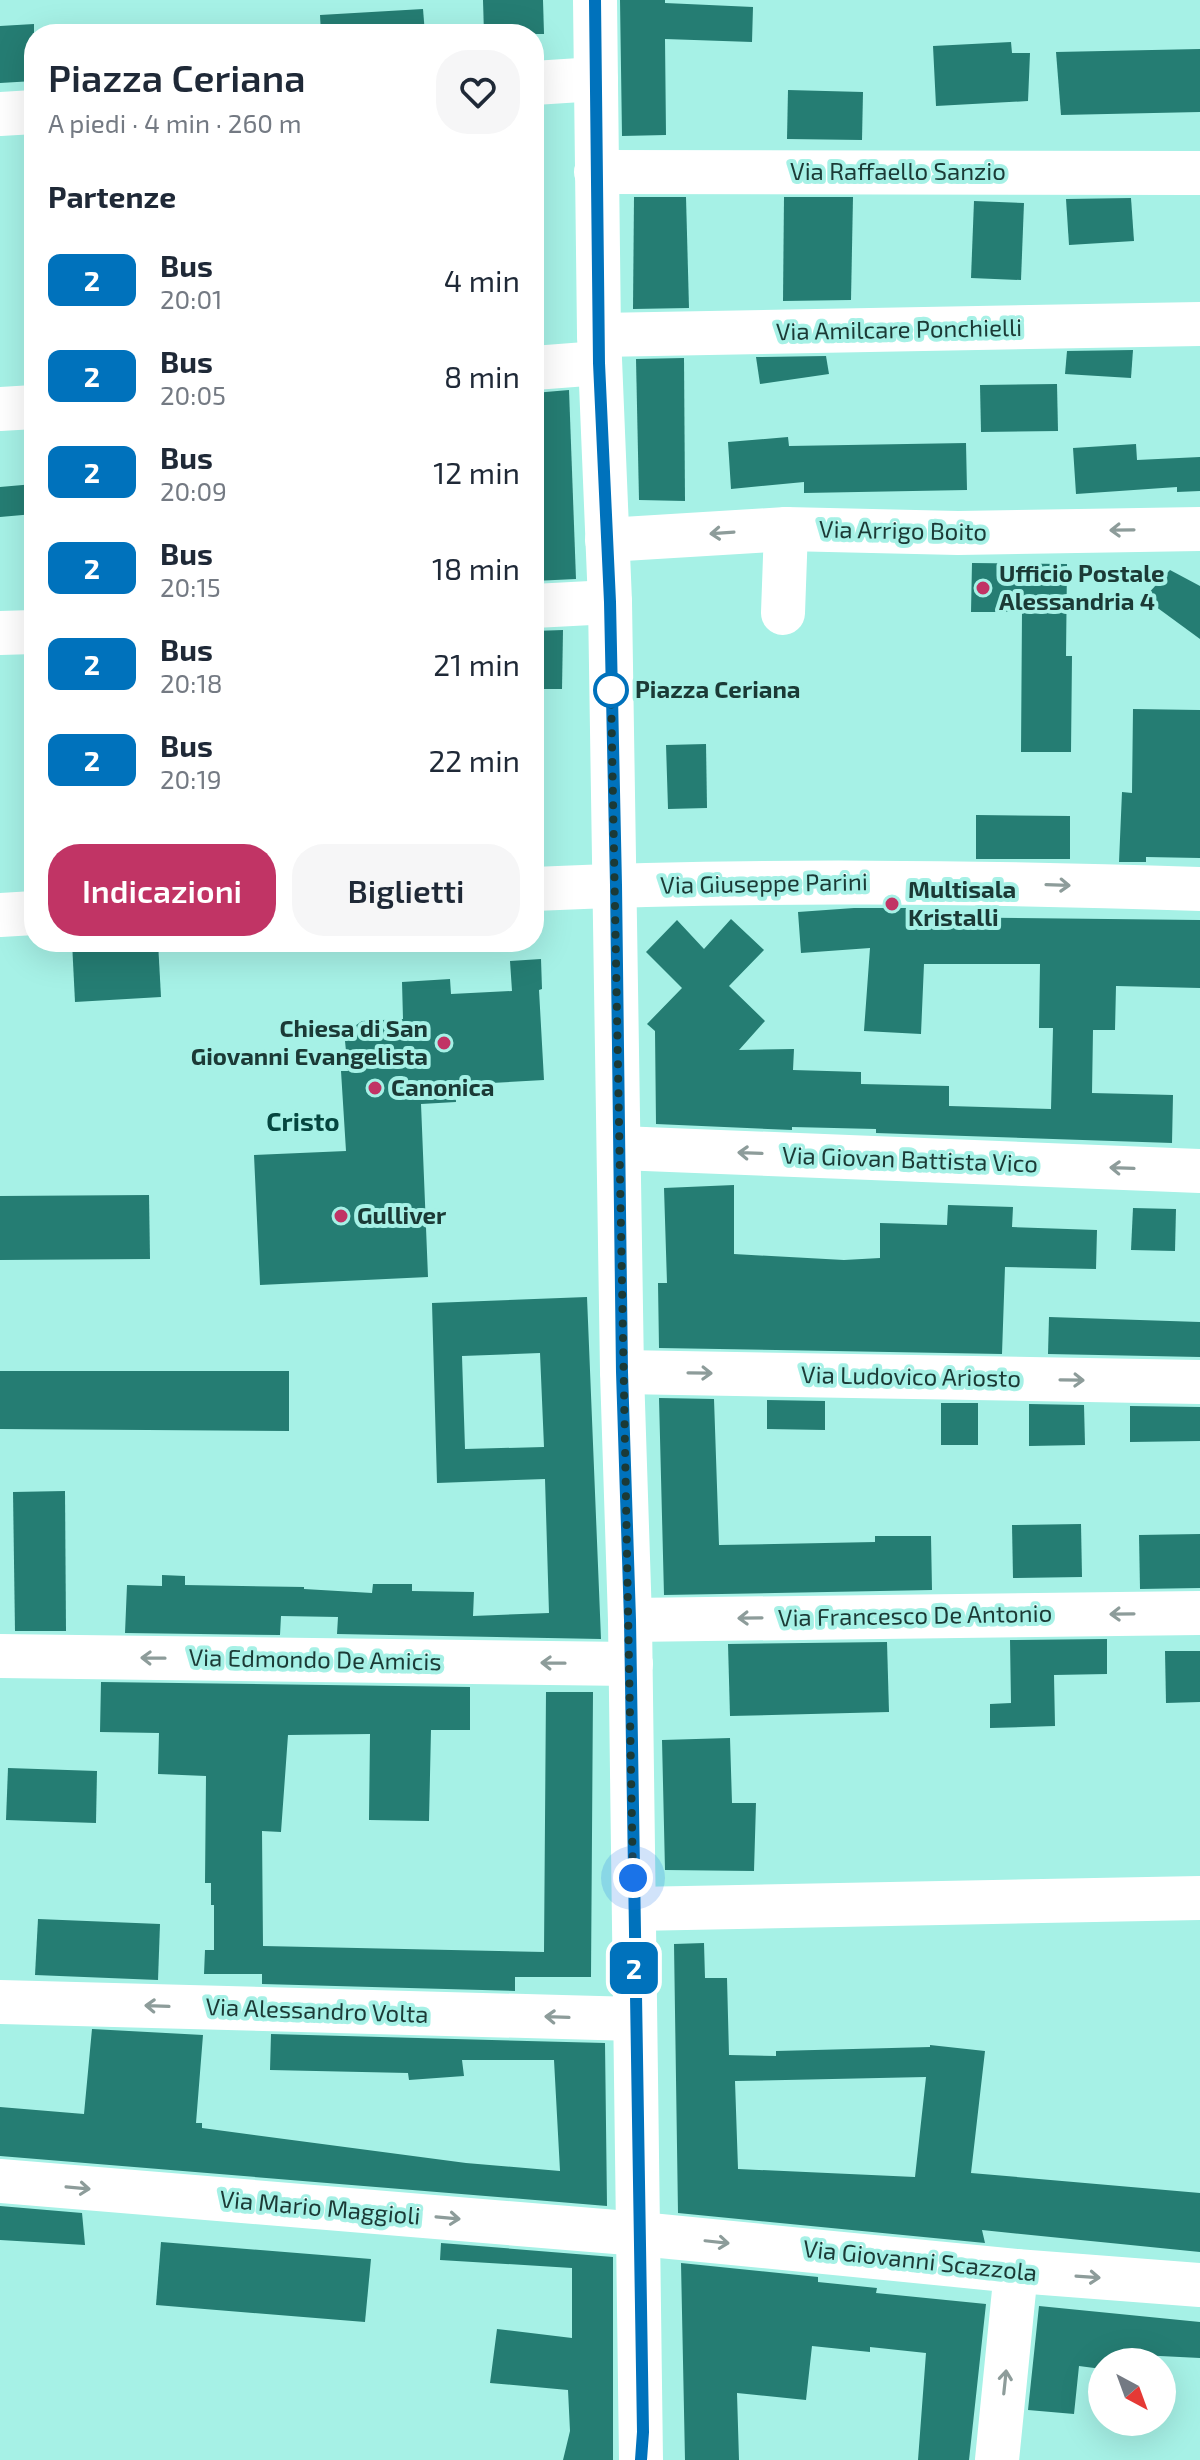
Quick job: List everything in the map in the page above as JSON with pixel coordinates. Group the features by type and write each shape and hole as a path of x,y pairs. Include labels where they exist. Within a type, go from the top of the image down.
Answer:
{"street":[{"path":"595,0 599,349 610,602 622,1372 631,1664 641,2460"},
{"path":"544,82 596,79"},
{"path":"0,114 24,113"},
{"name":"Via Raffaello Sanzio","path":"596,172 1200,173"},
{"name":"Via Amilcare Ponchielli","path":"544,365 599,349 1200,324"},
{"path":"0,409 24,408"},
{"path":"783,613 786,529"},
{"name":"Via Arrigo Boito","path":"607,540 786,529 958,533 1200,529"},
{"path":"544,605 610,602"},
{"path":"0,633 24,632"},
{"name":"Via Giuseppe Parini","path":"544,889 949,882 1200,889"},
{"path":"0,915 24,914"},
{"name":"Via Giovan Battista Vico","path":"620,1148 1200,1171"},
{"name":"Via Ludovico Ariosto","path":"622,1372 1200,1382"},
{"name":"Via Francesco De Antonio","path":"630,1620 1200,1613"},
{"name":"Via Edmondo De Amicis","path":"0,1656 631,1664"},
{"path":"634,1909 1200,1898"},
{"name":"Via Alessandro Volta","path":"0,2002 635,2019"},
{"name":"Via Mario Maggioli","path":"0,2181 640,2234"},
{"name":"Via Giovanni Scazzola","path":"640,2234 1016,2271 1200,2285"},
{"path":"997,2460 1016,2271"}],"building":[{"path":"483,0 543,0 544,24 484,24"},
{"path":"620,0 753,7 752,42 665,39 666,135 622,136"},
{"path":"423,9 424,24 320,24 320,15"},
{"path":"24,25 24,82 0,83 0,26"},
{"path":"1011,42 1012,53 1030,53 1028,101 936,106 933,46"},
{"path":"1200,49 1200,112 1061,115 1056,52"},
{"path":"788,90 863,92 862,140 787,139"},
{"path":"634,197 686,197 689,308 633,309"},
{"path":"784,197 853,197 851,300 783,301"},
{"path":"1131,198 1134,241 1069,245 1066,199"},
{"path":"974,201 1024,203 1021,280 971,278"},
{"path":"1133,350 1131,378 1065,374 1067,351"},
{"path":"826,356 829,374 760,384 756,357"},
{"path":"684,358 685,501 639,500 636,359"},
{"path":"1057,384 1058,431 981,432 980,385"},
{"path":"569,390 576,579 544,581 544,392"},
{"path":"788,437 789,446 966,443 967,490 804,493 804,482 731,489 728,442"},
{"path":"1136,444 1137,460 1200,457 1200,491 1177,492 1177,487 1076,494 1073,448"},
{"path":"24,485 24,515 0,517 0,487"},
{"path":"972,563 1067,564 1066,656 1072,656 1071,752 1021,752 1022,612 971,612"},
{"path":"1170,570 1200,586 1200,639 1144,598"},
{"path":"563,630 562,689 544,689 544,631"},
{"path":"1133,709 1200,710 1200,858 1146,857 1146,862 1119,862 1122,792 1132,793"},
{"path":"706,744 707,808 668,809 666,745"},
{"path":"976,815 1070,816 1070,859 976,859"},
{"path":"922,908 923,917 1200,920 1200,988 1116,986 1115,1030 1093,1030 1092,1093 1173,1095 1172,1143 876,1133 876,1129 792,1127 792,1130 656,1124 655,1031 647,1024 682,988 646,952 677,920 704,949 731,919 764,950 729,986 765,1021 739,1050 794,1049 793,1070 861,1072 861,1084 949,1086 949,1106 1051,1109 1053,1028 1039,1028 1040,964 924,964 921,1034 864,1031 870,948 801,953 798,912"},
{"path":"72,952 159,952 161,997 75,1002"},
{"path":"541,959 542,989 539,990 544,1080 455,1085 456,1102 421,1104 428,1277 260,1285 254,1155 346,1151 341,1071 348,1071 345,1041 352,1028 362,1021 403,1019 402,982 450,979 451,994 512,991 510,961"},
{"path":"734,1185 734,1254 844,1260 880,1258 880,1223 947,1225 948,1205 1013,1207 1012,1227 1097,1230 1096,1269 1005,1267 1002,1354 659,1348 658,1283 667,1283 664,1188"},
{"path":"149,1195 150,1259 0,1260 0,1196"},
{"path":"1133,1208 1176,1209 1175,1251 1131,1250"},
{"path":"587,1297 601,1639 337,1634 338,1617 281,1616 280,1635 125,1633 127,1585 162,1586 162,1575 185,1576 185,1585 304,1587 372,1593 373,1584 412,1584 412,1591 474,1592 473,1616 549,1613 545,1479 437,1483 432,1303","holes":["540,1353 544,1447 465,1449 462,1356"]},
{"path":"1049,1317 1200,1322 1200,1357 1048,1354"},
{"path":"0,1371 289,1371 289,1431 0,1429"},
{"path":"659,1398 714,1399 719,1545 875,1542 875,1536 931,1536 932,1590 664,1595"},
{"path":"767,1400 825,1401 825,1430 767,1429"},
{"path":"941,1403 978,1403 978,1445 941,1445"},
{"path":"1029,1404 1084,1405 1085,1445 1029,1446"},
{"path":"1130,1406 1200,1407 1200,1441 1130,1442"},
{"path":"65,1491 66,1631 15,1631 13,1492"},
{"path":"1081,1524 1082,1577 1013,1578 1012,1525"},
{"path":"1200,1534 1200,1588 1140,1589 1139,1535"},
{"path":"1107,1639 1107,1674 1054,1675 1055,1726 990,1728 990,1704 1011,1703 1010,1640"},
{"path":"887,1642 889,1712 730,1716 728,1644"},
{"path":"1165,1651 1200,1651 1200,1702 1166,1703"},
{"path":"101,1682 470,1687 470,1730 431,1730 429,1821 369,1820 370,1734 288,1735 281,1832 262,1831 263,1946 544,1952 546,1692 593,1692 591,1977 515,1977 515,1991 262,1984 262,1974 204,1974 205,1950 214,1950 214,1905 211,1905 211,1883 205,1883 206,1776 158,1774 159,1733 100,1732"},
{"path":"730,1738 732,1803 756,1803 754,1871 665,1870 662,1740"},
{"path":"8,1768 97,1771 96,1823 6,1820"},
{"path":"38,1919 160,1924 158,1980 35,1975"},
{"path":"704,1943 705,1978 727,1978 729,2055 776,2056 776,2051 930,2045 985,2051 971,2173 1200,2193 1200,2252 982,2230 985,2243 678,2213 674,1944","holes":["926,2077 915,2177 738,2169 735,2081"]},
{"path":"92,2029 203,2035 196,2123 202,2123 202,2128 466,2163 560,2171 554,2060 462,2060 464,2076 409,2080 408,2073 270,2070 271,2034 605,2043 607,2206 0,2156 0,2107 84,2114"},
{"path":"0,2206 82,2213 85,2245 0,2240"},
{"path":"161,2242 371,2259 365,2322 156,2305"},
{"path":"441,2243 613,2257 613,2460 563,2460 570,2431 568,2390 490,2383 497,2329 572,2338 572,2268 440,2260"},
{"path":"681,2263 818,2277 818,2282 877,2288 876,2293 986,2304 969,2460 918,2460 926,2353 870,2347 870,2352 812,2346 806,2400 737,2393 739,2460 685,2460"},
{"path":"1039,2306 1200,2322 1200,2358 1176,2357 1176,2348 1088,2348 1088,2367 1079,2366 1074,2414 1028,2410"}],"bus line":[{"name":"2","path":"595,0 599,335 610,602 622,1372 630,1620 641,2460"}],"place":[{"name":"Ufficio Postale Alessandria 4","path":"983,588"},
{"name":"Piazza Ceriana","path":"611,690"},
{"name":"Multisala Kristalli","path":"892,904"},
{"name":"Chiesa di San Giovanni Evangelista","path":"444,1043"},
{"name":"Canonica","path":"375,1088"},
{"name":"Gulliver","path":"341,1216"}],"district":[{"name":"Cristo","path":"303,1122"}],"route":[{"path":"611,690 633,1878"}]}
